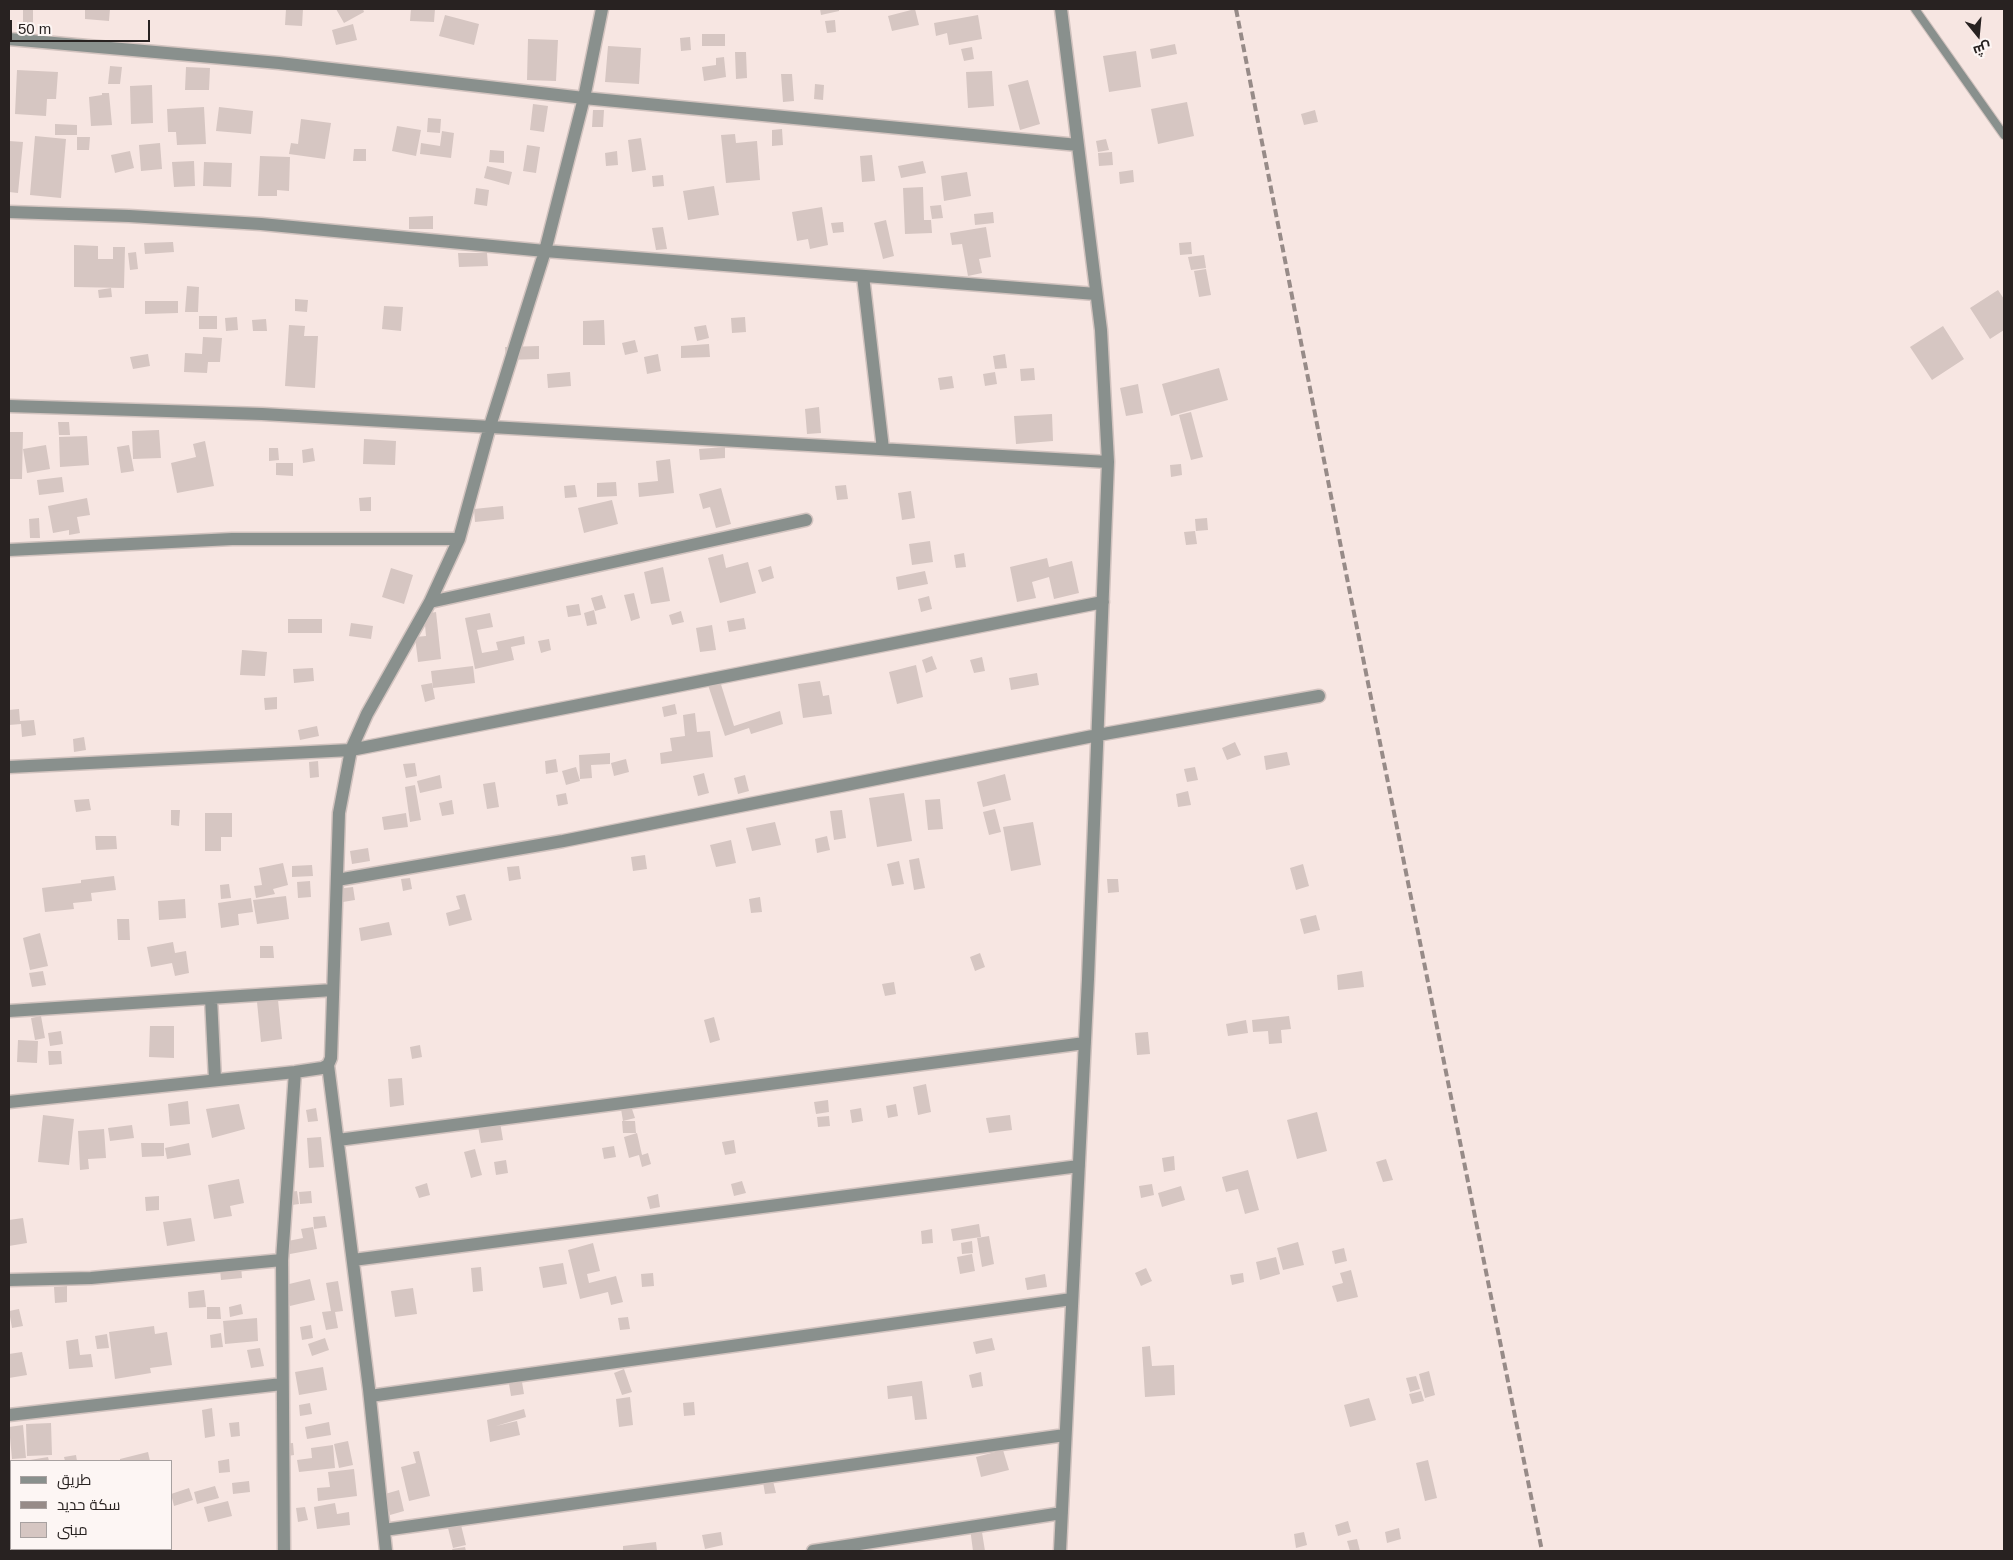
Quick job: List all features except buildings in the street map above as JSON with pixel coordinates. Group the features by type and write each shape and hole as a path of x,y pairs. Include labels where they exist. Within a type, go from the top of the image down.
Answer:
{"street":[{"path":"386,1551 370,1396 328,1065 331,1058 339,813 351,750 367,714 430,602 459,539 490,426 545,251 584,98 602,9"},
{"path":"1060,1551 1085,1043 1108,462 1101,330 1061,9"},
{"path":"9,39 279,63 584,98 1078,146"},
{"path":"9,212 129,216 261,224 545,251 1096,294"},
{"path":"863,276 882,449"},
{"path":"9,406 262,414 1108,462"},
{"path":"430,602 806,520"},
{"path":"9,550 232,539 459,539"},
{"path":"9,767 351,750 1103,602"},
{"path":"336,880 582,838 1098,736 1319,696"},
{"path":"9,1011 333,990"},
{"path":"212,998 215,1080"},
{"path":"338,1140 1085,1043"},
{"path":"9,1102 294,1072 322,1068 328,1065"},
{"path":"284,1551 282,1260 294,1072"},
{"path":"353,1260 1079,1166"},
{"path":"9,1280 91,1278 282,1260"},
{"path":"370,1396 1072,1299"},
{"path":"9,1415 282,1384"},
{"path":"384,1530 1066,1434"},
{"path":"814,1551 1062,1513"}],"lane":[{"path":"1915,9 2004,135"}],"railway":[{"path":"1236,9 1347,578 1542,1551"}]}
